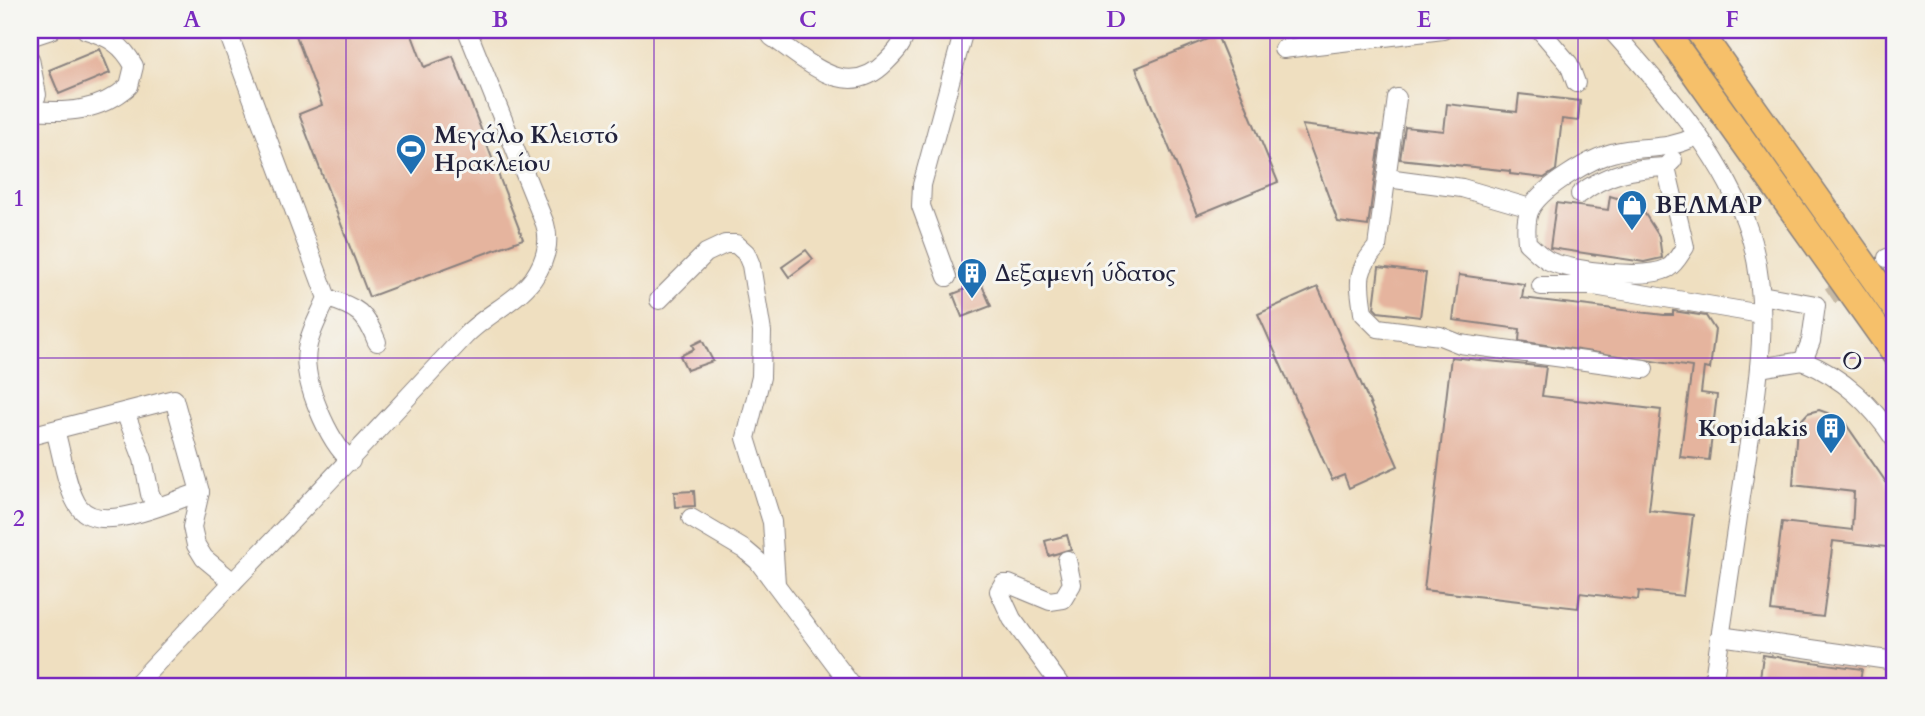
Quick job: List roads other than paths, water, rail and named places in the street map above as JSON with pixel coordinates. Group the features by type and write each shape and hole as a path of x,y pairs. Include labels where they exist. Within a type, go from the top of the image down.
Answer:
{"highway":[{"path":"1664,30 1895,354"},
{"path":"1698,30 1895,308"}],"street":[{"path":"30,37 51,30"},
{"path":"30,60 37,95 30,110 75,112 119,95 129,86 134,76 134,65 118,42 86,30"},
{"path":"227,30 327,299 310,339 307,371 333,440 351,461"},
{"path":"135,686 351,461 467,334 531,282 548,245 545,224 467,30"},
{"path":"767,30 772,37 827,74 857,82 876,73 903,44 906,30"},
{"path":"947,277 921,206 922,185 964,30"},
{"path":"1283,49 1443,30"},
{"path":"1540,30 1569,64 1576,83"},
{"path":"1611,30 1664,89 1697,135 1730,189 1745,221 1761,295 1759,368 1713,686"},
{"path":"1397,98 1377,247 1362,264 1358,281 1363,313 1378,328 1440,336 1460,344 1644,369"},
{"path":"1666,167 1685,247 1664,270 1619,273 1549,261 1527,243 1526,230 1530,208 1547,190 1572,173 1613,152 1671,147 1697,135"},
{"path":"1580,194 1604,178 1641,168 1666,167 1674,159 1671,147"},
{"path":"1387,178 1462,188 1530,208"},
{"path":"659,300 716,246 736,244 749,258 763,354 761,377 746,438 772,522 776,584"},
{"path":"1541,286 1594,286 1761,314"},
{"path":"1759,368 1803,361 1823,300 1761,295"},
{"path":"327,299 348,305 368,318 377,342"},
{"name":"Ο","path":"1803,361 1823,370 1857,393 1895,440"},
{"path":"30,436 174,399 200,492 192,527 196,545 204,558 233,582"},
{"path":"125,412 143,459 150,495 156,506"},
{"path":"55,430 73,496 78,507 90,517 118,519 200,492"},
{"path":"691,518 751,554 852,686"},
{"path":"1062,686 1019,629 999,592 1003,584 1009,584 1050,601 1063,599 1072,584 1068,560"},
{"path":"1720,636 1895,661"}],"tunnel":[{"path":"1830,296 1855,279"}],"place":[{"name":"Μεγάλο Κλειστό Ηρακλείου","path":"411,176"},
{"name":"ΒΕΛΜΑΡ","path":"1632,232"},
{"name":"Δεξαμενή ύδατος","path":"972,300"},
{"name":"Kopidakis","path":"1831,455"}]}
